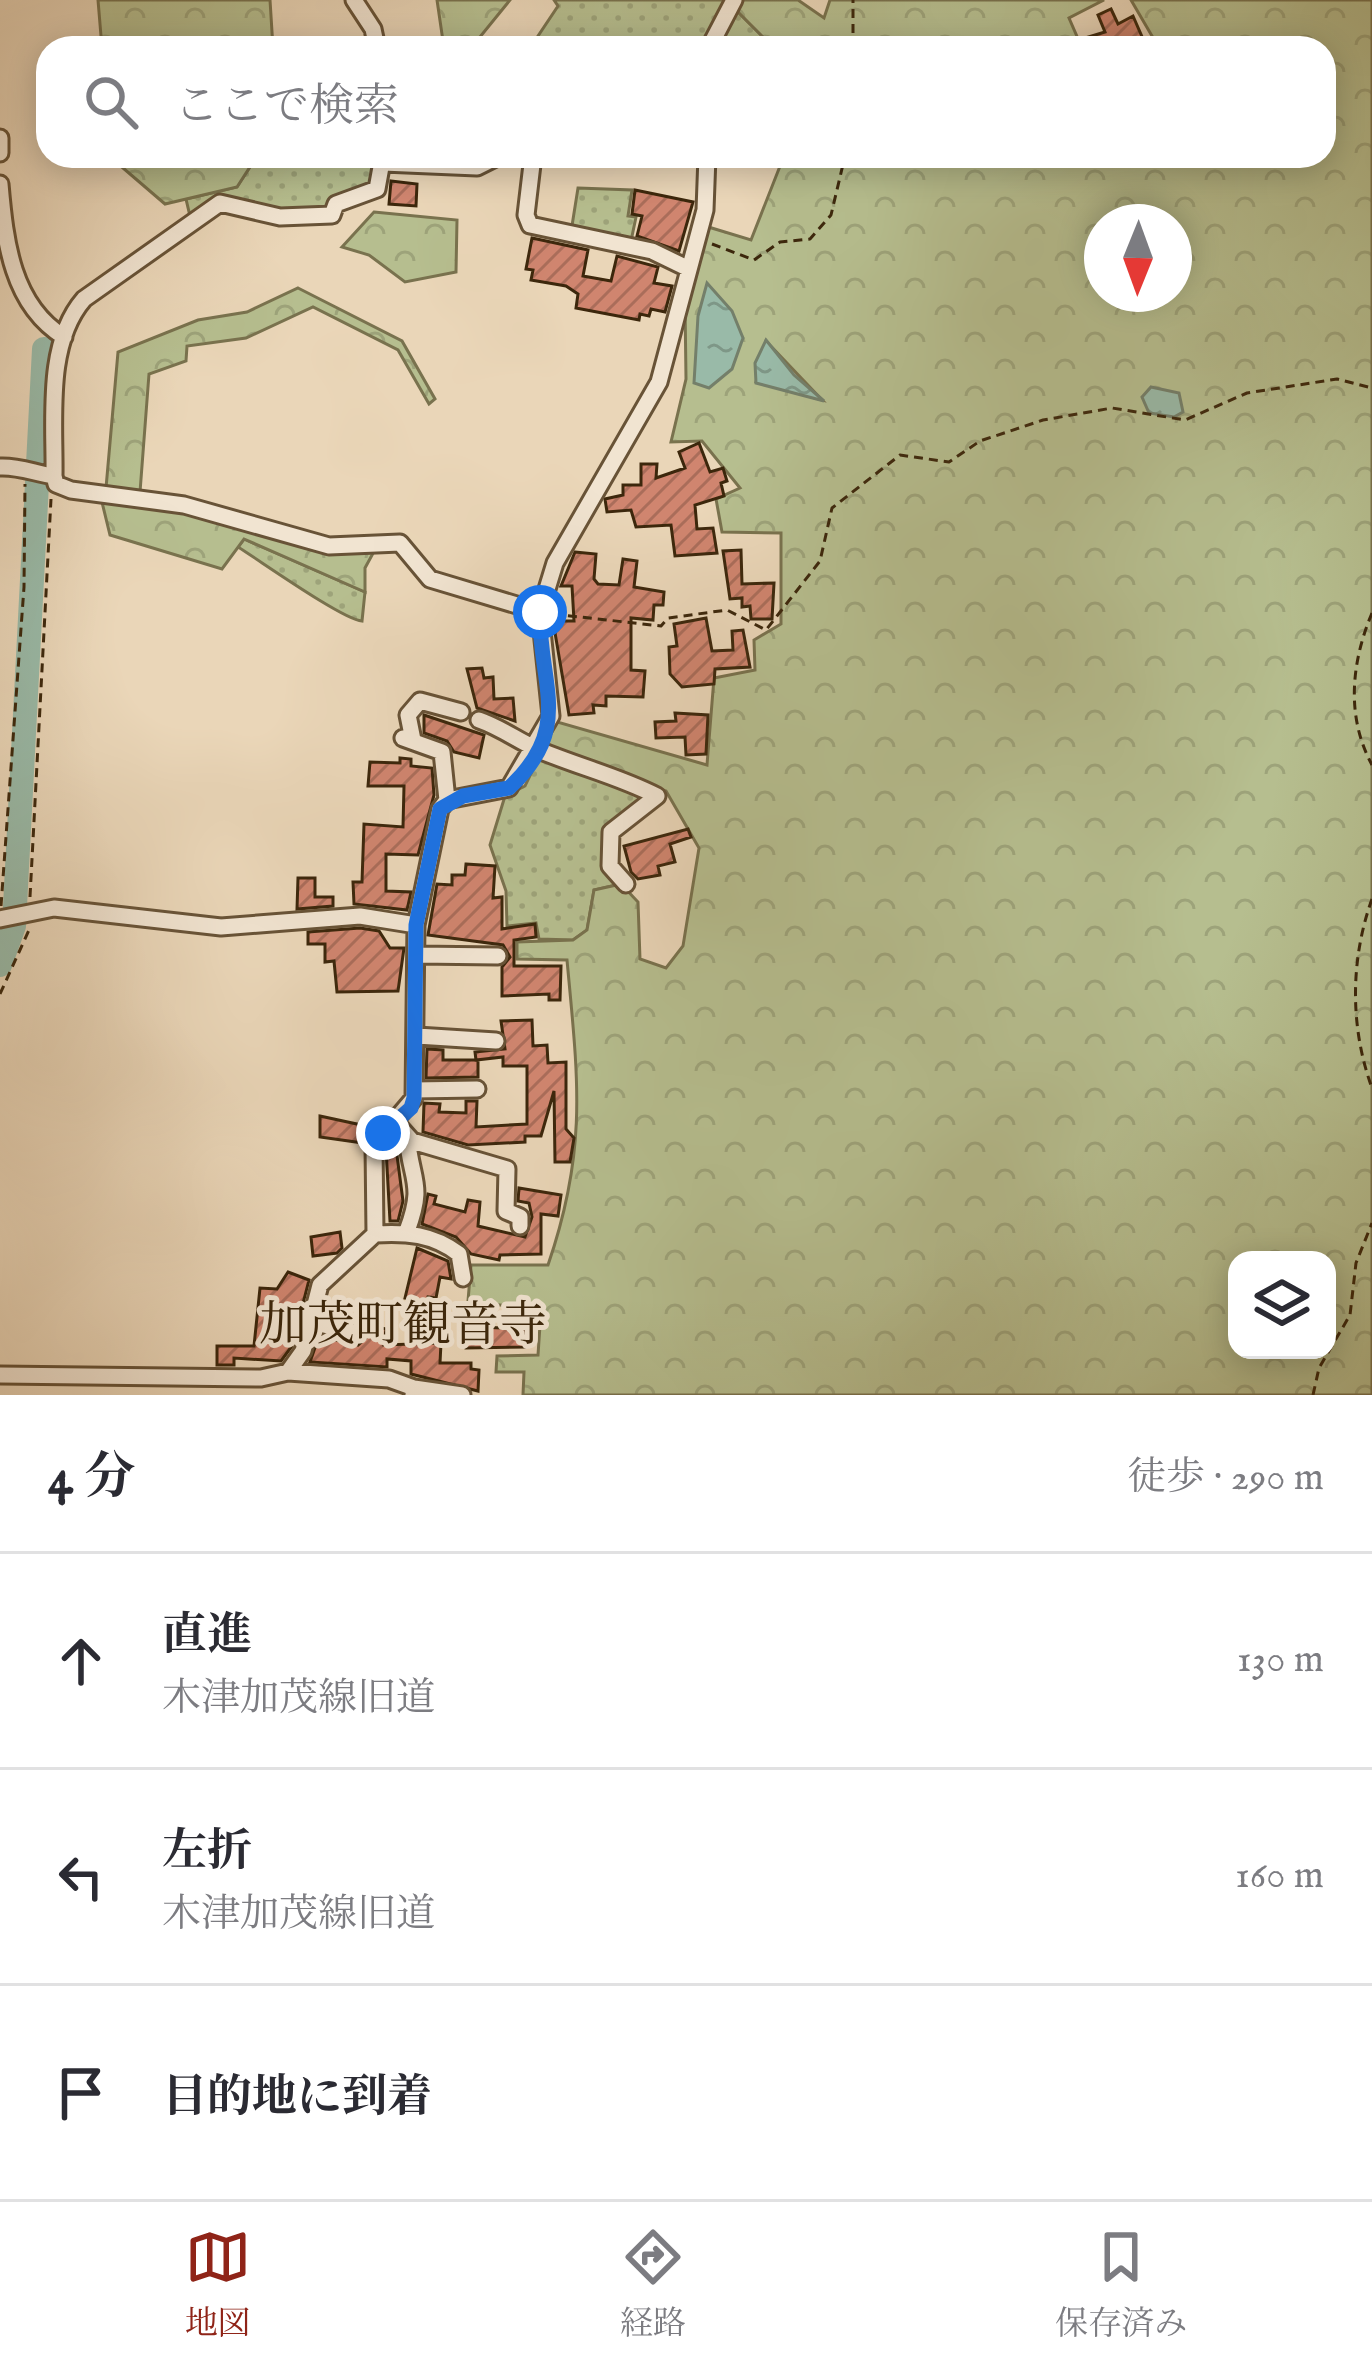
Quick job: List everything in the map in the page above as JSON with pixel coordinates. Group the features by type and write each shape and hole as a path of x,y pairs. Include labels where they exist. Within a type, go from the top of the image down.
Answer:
{"street":[{"path":"354,0 374,36"},
{"path":"716,36 734,0"},
{"path":"0,138 0,153"},
{"path":"39,474 64,337 84,299 220,202 280,217 332,215 336,204 376,188 381,168"},
{"path":"532,168 526,214 530,225 652,251 687,268"},
{"path":"447,800 509,788 536,749 553,703 540,612 555,563 647,411 708,194 707,168"},
{"path":"0,184 21,295 40,320 64,337"},
{"path":"0,466 20,466 71,490 184,505 329,546 400,544 430,579 540,612"},
{"path":"407,1231 420,1185 402,1130 415,1090 416,925 434,835 447,800 442,752 408,739 408,716 419,700 461,712"},
{"path":"479,720 513,731 536,749 609,772 657,796 611,832 610,866 626,884"},
{"path":"2,916 54,908 221,927 360,916 416,925"},
{"path":"417,955 498,956"},
{"path":"417,1036 496,1041"},
{"path":"415,1090 477,1089"},
{"path":"375,1234 374,1145 402,1130 507,1169 506,1211 520,1217 520,1226"},
{"path":"0,1375 260,1386 296,1367 320,1285 375,1234 407,1231 459,1254 463,1278"},
{"path":"308,1321 356,1333"},
{"path":"288,1372 389,1379 414,1391 462,1395"}],"path":[{"path":"853,0 853,36"},
{"path":"693,249 718,245 754,260 780,242 810,239 831,215 842,168"},
{"path":"540,612 662,626 668,618 727,610 766,630 820,561 832,508 900,455 949,462 980,441 1043,420 1112,408 1185,420 1247,393 1337,379 1372,388"},
{"path":"0,994 29,915 39,474"},
{"path":"2,916 24,587 39,474"},
{"path":"1372,613 1356,670 1353,715 1355,733 1372,765"},
{"path":"1372,899 1358,950 1355,1019 1372,1088"},
{"path":"1313,1395 1319,1368 1350,1315 1356,1263 1372,1222"}],"green space":[{"path":"98,0 270,0 272,36 101,36"},
{"path":"437,0 510,0 481,36 442,36"},
{"path":"554,0 728,0 708,36 538,36 558,6"},
{"path":"740,0 798,0 824,18 830,0 1104,0 1069,18 1077,36 762,36 736,10"},
{"path":"1131,0 1372,0 1372,1395 523,1395 524,1372 496,1372 497,1356 538,1355 541,1310 468,1301 471,1265 548,1265 569,1185 577,1114 567,960 517,959 517,942 573,940 587,930 594,890 621,884 638,902 640,959 666,968 683,946 699,848 666,791 540,755 554,721 707,765 714,678 755,670 754,640 781,624 781,533 722,532 716,499 740,488 702,441 671,442 686,379 685,303 705,226 751,240 779,168 1336,168 1336,36 1152,36","holes":["766,341 822,400 756,382"]},
{"path":"736,10 762,36 722,36"},
{"path":"123,168 249,168 237,187 165,204"},
{"path":"249,168 380,168 379,180 329,213 277,210 218,197 190,216 186,199 237,187"},
{"path":"578,188 632,190 628,216 636,217 631,241 571,232"},
{"path":"374,212 457,220 456,272 405,282 369,255 342,247"},
{"path":"298,288 402,341 435,399 429,404 398,350 313,307 246,338 187,346 186,361 149,374 140,492 106,488 118,352 198,320 247,312"},
{"path":"100,494 240,525 377,546 365,568 365,592 244,539 222,569 110,535"},
{"path":"244,539 365,592 362,621 320,601 238,547"},
{"path":"540,755 649,795 610,828 621,884 594,890 587,930 573,940 539,939 536,923 507,926 506,891 490,845 505,796 525,786"}],"water":[{"path":"707,283 732,311 743,338 732,369 709,388 694,383 698,316"},
{"path":"766,340 794,375 824,401 756,383 755,363"},
{"path":"1151,387 1179,393 1183,412 1174,417 1149,413 1142,397"}],"building":[{"path":"1111,9 1118,24 1133,16 1142,36 1092,36 1105,32 1098,15"},
{"path":"391,181 417,184 416,206 389,204"},
{"path":"635,190 693,202 679,251 637,236 642,216 632,214"},
{"path":"532,238 588,250 583,276 611,281 617,256 658,267 654,283 672,286 665,312 651,309 649,316 640,314 639,320 576,308 578,294 566,286 531,280 533,270 526,269"},
{"path":"699,443 710,472 723,468 727,481 721,483 724,496 695,505 697,529 713,528 717,553 675,556 671,525 636,527 631,510 607,512 605,499 623,495 623,485 641,485 641,464 657,464 656,478 685,468 679,452"},
{"path":"741,550 742,584 774,583 772,619 751,619 750,606 742,607 742,598 730,599 723,551"},
{"path":"575,552 596,554 594,579 598,584 619,585 623,559 637,561 634,587 664,592 663,605 654,605 653,620 631,618 631,670 645,671 643,697 606,696 606,706 593,705 594,713 569,715 553,621 574,621 572,586 561,586"},
{"path":"706,618 712,651 733,650 732,631 743,630 750,667 715,669 714,684 682,687 670,674 669,647 677,646 674,624"},
{"path":"482,668 484,678 493,677 494,699 513,698 515,721 477,708 467,669"},
{"path":"675,713 708,715 706,754 686,755 685,737 656,738 655,722 676,721"},
{"path":"424,715 484,735 479,758 454,752 447,741 424,733"},
{"path":"400,758 411,759 411,766 432,768 434,795 418,855 386,854 386,891 411,892 407,910 354,904 353,882 362,882 364,824 403,827 404,786 368,786 370,762 400,763"},
{"path":"688,829 691,837 670,844 675,862 658,866 660,875 638,879 631,872 624,846"},
{"path":"466,864 495,866 493,898 502,897 502,929 535,924 536,937 514,940 514,966 561,966 560,1000 549,1000 549,994 502,996 502,967 510,957 503,945 428,935 437,884 452,885 452,875 465,875"},
{"path":"298,878 315,878 315,897 333,897 333,906 297,909"},
{"path":"379,931 390,948 404,948 398,991 337,992 334,961 325,962 325,944 308,944 308,932"},
{"path":"532,1020 533,1046 547,1045 548,1063 566,1062 566,1129 574,1138 570,1162 555,1162 554,1091 541,1136 525,1136 525,1142 468,1145 423,1132 424,1103 440,1104 439,1112 466,1113 466,1101 477,1101 476,1127 527,1124 527,1066 503,1066 503,1057 476,1060 475,1052 505,1049 501,1021"},
{"path":"427,1049 443,1050 443,1060 478,1060 478,1077 426,1078"},
{"path":"320,1116 366,1126 363,1143 320,1137"},
{"path":"396,1148 403,1201 398,1221 390,1221 386,1149"},
{"path":"519,1188 561,1195 558,1216 541,1214 541,1254 500,1255 499,1260 471,1254 456,1237 422,1224 428,1194 436,1196 434,1204 465,1212 468,1200 480,1202 478,1226 525,1237 532,1217 529,1203 518,1201"},
{"path":"340,1232 342,1248 337,1253 313,1256 311,1237"},
{"path":"417,1248 448,1261 451,1279 440,1277 436,1298 428,1297 424,1314 412,1311 414,1300 405,1298"},
{"path":"288,1272 309,1280 292,1346 281,1361 234,1358 234,1365 217,1365 217,1346 254,1346 260,1288 277,1289"},
{"path":"465,1308 478,1309 477,1327 526,1329 525,1347 466,1348"},
{"path":"365,1325 386,1329 384,1345 441,1343 440,1363 471,1363 471,1369 479,1370 478,1391 411,1374 411,1361 387,1359 387,1367 310,1362 319,1336 358,1345 367,1337"}],"waterway":[{"path":"0,965 14,926 44,349"}],"district":[{"name":"加茂町観音寺","path":"403,1323"}],"route":[{"path":"383,1133 411,1108 414,1098 419,1006 416,925 440,809 447,800 509,788 548,728 553,703 542,652 540,612"}]}
